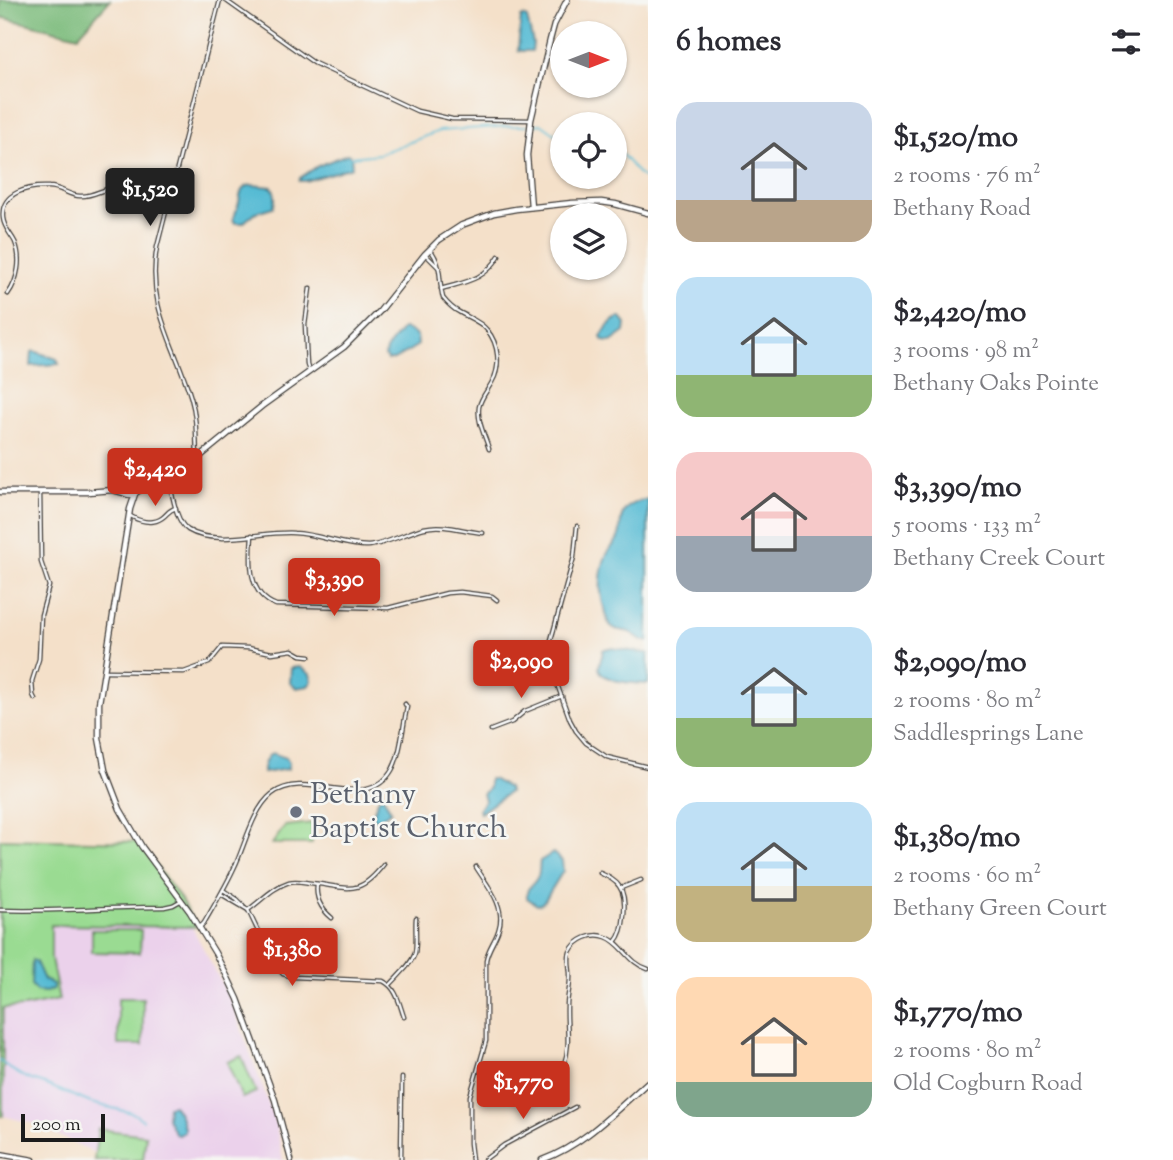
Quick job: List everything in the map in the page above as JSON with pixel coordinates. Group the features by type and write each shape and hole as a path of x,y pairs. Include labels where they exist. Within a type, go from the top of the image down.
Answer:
{"street":[{"path":"197,459 193,405 158,310 154,290 155,259 220,0"},
{"path":"225,0 320,66 417,111 452,119 531,120"},
{"path":"531,207 527,155 531,120 552,33 567,0"},
{"path":"8,294 16,281 18,258 16,244 3,222 3,209 11,195 19,191 48,187 80,197 124,186 170,196"},
{"path":"0,201 5,203"},
{"path":"0,492 120,491 130,495 166,477 197,459 262,406 344,347 368,325 429,249 451,232 475,219 494,213 572,203 601,202 648,213"},
{"path":"429,249 437,259 441,295 444,300 456,311 483,326 491,334 495,344 497,371 479,410 480,423 489,449"},
{"path":"425,254 439,268"},
{"path":"441,289 479,277 499,256"},
{"path":"309,372 304,325 310,288"},
{"path":"104,491 129,477 141,481 166,477"},
{"path":"166,477 182,524 188,530 213,537 295,533 369,546 426,528 453,527 483,533"},
{"path":"135,478 139,483 129,512 99,703 102,759 120,809 142,847 200,927 238,999 278,1109 292,1160"},
{"path":"124,480 121,485 129,512 139,520 159,520 168,510 176,508"},
{"path":"35,699 32,681 39,659 41,615 49,586 41,562 40,492"},
{"path":"577,526 574,557 548,652 549,662 576,731 592,748 607,757 648,767"},
{"path":"251,535 254,585 261,595 276,605 388,608 460,592 492,596 497,600"},
{"path":"104,671 184,672 209,663 222,648 248,648 272,653 292,650 310,656"},
{"path":"491,730 512,722 525,710 562,696"},
{"path":"200,927 222,892 265,800 286,787 299,785 365,790 375,787 384,780 396,762 407,708 405,704"},
{"path":"247,909 289,882 358,887 374,877 384,864"},
{"path":"472,1160 470,1096 486,1041 486,960 489,947 499,930 501,918 497,901 476,867"},
{"path":"600,873 621,888 624,901 623,927 615,942"},
{"path":"621,888 641,880"},
{"path":"317,884 319,904 332,918"},
{"path":"222,892 247,909 274,965 284,974 294,977 374,980 390,985 396,993 404,1017"},
{"path":"0,910 164,906 182,900"},
{"path":"390,985 413,957 416,918"},
{"path":"564,1064 568,1048 566,1009 570,980 569,955 579,941 591,936 604,936 615,942 634,962 648,970"},
{"path":"401,1077 401,1160"},
{"path":"541,1160 563,1151 586,1136 648,1082"},
{"path":"484,1160 504,1145 575,1107"},
{"path":"0,1154 33,1160"}],"shaded area":[{"path":"51,925 192,927 232,1003 276,1124 283,1160 110,1160 32,1123 3,1116 3,1007 24,1007 59,1000 51,958"}],"green space":[{"path":"0,0 110,0 78,36 0,17"},
{"path":"312,823 312,844 272,844 285,826"},
{"path":"0,839 138,842 180,898 196,927 51,925 51,958 59,1000 3,1008 3,1116 0,1116"},
{"path":"92,930 141,930 140,953 92,952"},
{"path":"118,998 143,998 143,1045 118,1045"},
{"path":"241,1056 256,1092 242,1098 227,1062"},
{"path":"98,1129 146,1135 143,1160 94,1160"}],"water":[{"path":"521,17 527,18 533,43 532,51 518,50"},
{"path":"347,154 351,155 352,167 299,181 318,166"},
{"path":"251,185 272,187 275,197 273,207 256,212 243,223 235,223 233,219 242,191"},
{"path":"618,318 626,324 625,332 611,342 603,341 601,337 606,329"},
{"path":"402,329 417,336 418,345 394,360 387,360 386,350"},
{"path":"34,351 57,359 59,364 31,366"},
{"path":"648,499 648,642 629,632 616,629 607,620 602,602 601,574 604,561 619,536 624,512 634,503"},
{"path":"608,648 648,653 648,684 620,681 601,673 599,668 603,650"},
{"path":"300,667 310,674 312,681 308,686 296,688 290,683 291,668"},
{"path":"272,753 286,758 288,769 263,773 265,762"},
{"path":"489,779 508,788 509,792 480,813 479,809 485,800 483,794 489,788"},
{"path":"381,796 391,811 375,819 375,809"},
{"path":"553,853 562,861 563,871 545,900 537,905 527,898 527,891 538,876 540,861"},
{"path":"32,960 36,962 44,980 53,984 53,989 46,992 36,991 31,985"},
{"path":"173,1105 184,1129 184,1132 178,1135 167,1118 168,1106"}],"waterway":[{"path":"533,125 541,124 550,130"},
{"path":"351,157 379,154 439,131 527,126"},
{"path":"627,160 648,181"},
{"path":"0,1061 31,1080 91,1103 133,1113 143,1120"}],"place":[{"name":"Bethany Baptist Church","path":"296,812"}]}
